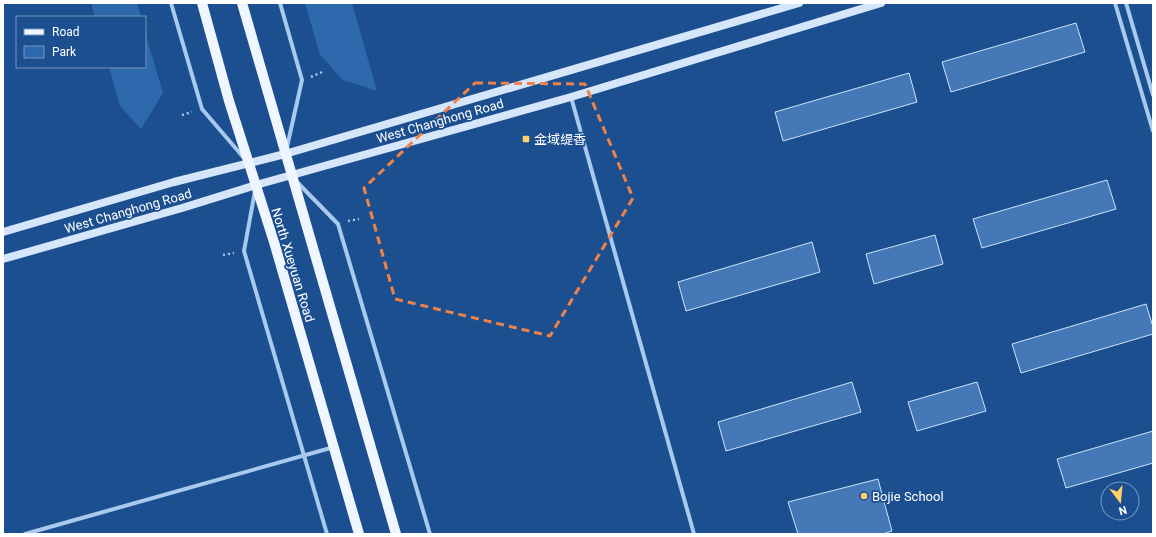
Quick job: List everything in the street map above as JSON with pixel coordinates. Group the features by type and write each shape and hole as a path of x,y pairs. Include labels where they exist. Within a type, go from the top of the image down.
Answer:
{"main road":[{"name":"North Xueyuan Road","path":"202,3 229,101 256,185 360,534"},
{"name":"North Xueyuan Road","path":"242,3 396,534"},
{"name":"West Changhong Road","path":"3,232 174,182 285,154 799,3"},
{"name":"West Changhong Road","path":"3,260 256,185 571,97 882,3"}],"street":[{"path":"171,3 202,109 249,164"},
{"path":"280,3 302,80 285,154"},
{"path":"1115,3 1153,131"},
{"path":"1126,3 1153,95"},
{"path":"571,97 694,534"},
{"path":"291,176 338,224 430,534"},
{"path":"256,185 244,251 327,534"},
{"path":"25,534 334,447"}],"highlighted area":[{"path":"475,83 585,84 633,198 550,336 395,299 364,188"}],"green space":[{"path":"91,3 137,3 141,16 95,16"},
{"path":"305,3 352,3 377,91 343,80 320,55"},
{"path":"146,35 163,93 141,129 120,106 109,68 146,68"}],"building":[{"path":"1076,23 1085,52 951,92 942,62"},
{"path":"909,73 917,102 783,141 775,112"},
{"path":"1107,180 1116,209 982,248 973,219"},
{"path":"935,235 943,264 874,284 866,254"},
{"path":"812,242 820,272 686,311 678,282"},
{"path":"1146,304 1153,327 1153,334 1021,373 1012,344"},
{"path":"852,382 861,412 726,451 718,422"},
{"path":"977,382 986,411 917,431 908,402"},
{"path":"1153,431 1153,463 1066,488 1057,459"},
{"path":"878,479 892,531 883,534 798,534 788,502"}],"place":[{"name":"金域缇香","path":"526,139"},
{"name":"Bojie School","path":"864,496"}]}
